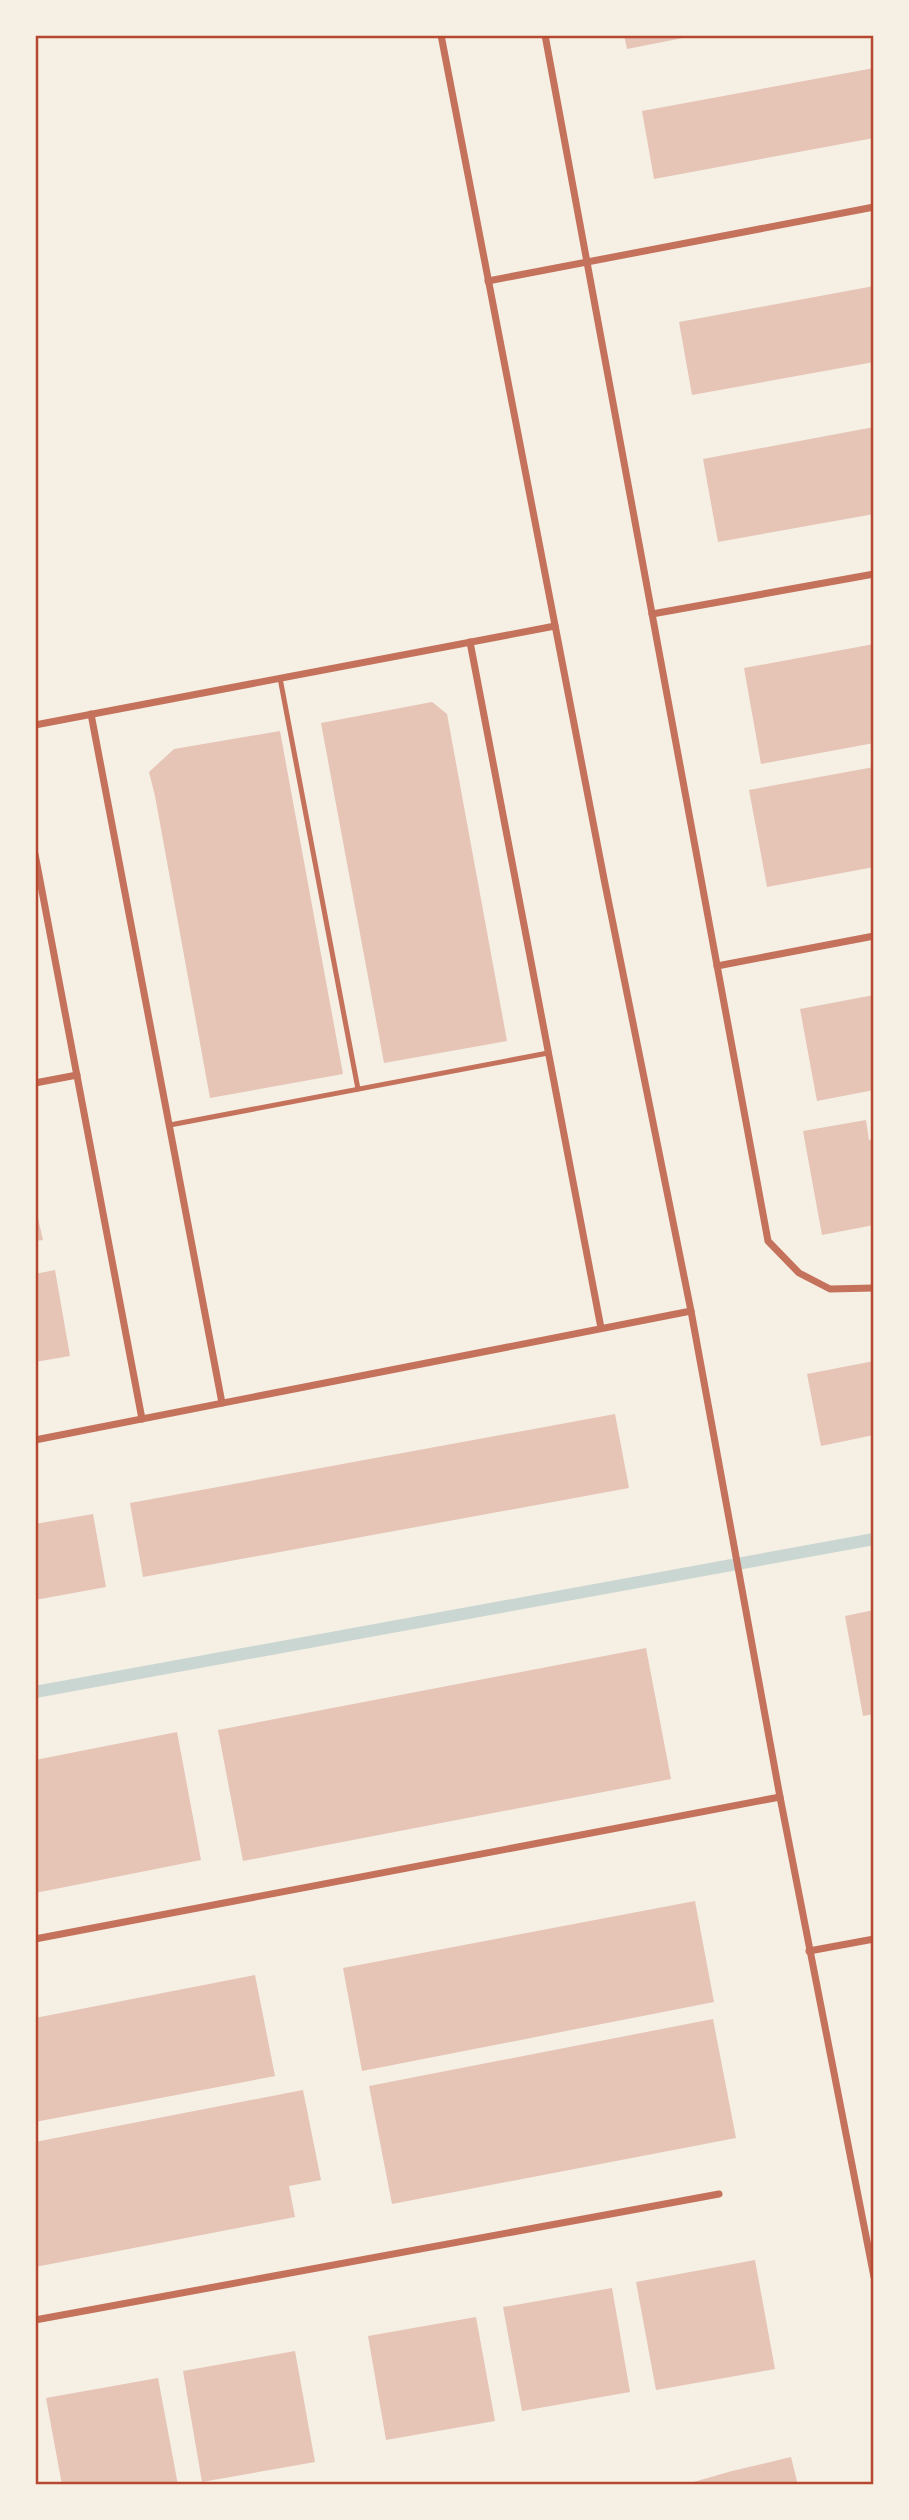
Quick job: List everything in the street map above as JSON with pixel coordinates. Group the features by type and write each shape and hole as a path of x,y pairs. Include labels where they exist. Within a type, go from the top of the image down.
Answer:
{"street":[{"path":"441,35 691,1311 809,1951 874,2277"},
{"path":"545,35 768,1241 799,1273 830,1289 874,1288"},
{"path":"488,281 874,207"},
{"path":"652,614 874,574"},
{"path":"35,725 555,626"},
{"path":"470,642 601,1328"},
{"path":"91,714 222,1403"},
{"path":"35,854 142,1419"},
{"path":"717,966 874,936"},
{"path":"35,1083 77,1075"},
{"path":"35,1440 691,1311"},
{"path":"35,1939 780,1797"},
{"path":"809,1951 874,1939"},
{"path":"35,2320 719,2194"}],"lane":[{"path":"280,678 358,1089"},
{"path":"170,1125 548,1053"}],"building":[{"path":"624,35 693,35 693,36 627,49"},
{"path":"874,68 874,138 654,179 642,111"},
{"path":"874,286 874,362 692,395 679,322"},
{"path":"874,427 874,514 718,542 703,459"},
{"path":"874,644 874,743 761,764 744,668"},
{"path":"432,702 447,714 507,1041 384,1063 321,723"},
{"path":"280,731 343,1074 210,1098 149,772 174,749"},
{"path":"874,767 874,867 767,887 749,790"},
{"path":"874,995 874,1090 817,1101 800,1009"},
{"path":"866,1120 869,1140 874,1139 874,1225 822,1235 803,1131"},
{"path":"35,1205 43,1240 35,1241"},
{"path":"55,1270 70,1356 35,1362 35,1274"},
{"path":"874,1361 874,1435 821,1446 807,1374"},
{"path":"615,1414 629,1488 143,1577 130,1503"},
{"path":"93,1514 106,1587 35,1600 35,1524"},
{"path":"874,1610 874,1714 863,1716 845,1616"},
{"path":"646,1648 671,1779 243,1861 218,1730"},
{"path":"177,1732 201,1860 35,1893 35,1760"},
{"path":"695,1901 714,2002 362,2071 343,1968"},
{"path":"255,1975 275,2076 35,2122 35,2018"},
{"path":"713,2019 736,2138 392,2204 369,2086"},
{"path":"303,2090 321,2180 289,2186 295,2217 35,2267 35,2142"},
{"path":"755,2260 775,2369 656,2390 636,2282"},
{"path":"612,2288 630,2392 522,2411 503,2307"},
{"path":"476,2317 495,2421 386,2440 368,2336"},
{"path":"295,2351 315,2462 202,2482 183,2371"},
{"path":"158,2378 178,2485 62,2485 46,2398"},
{"path":"791,2457 798,2485 683,2485 732,2471"}],"waterway":[{"path":"35,1692 874,1539"}]}
